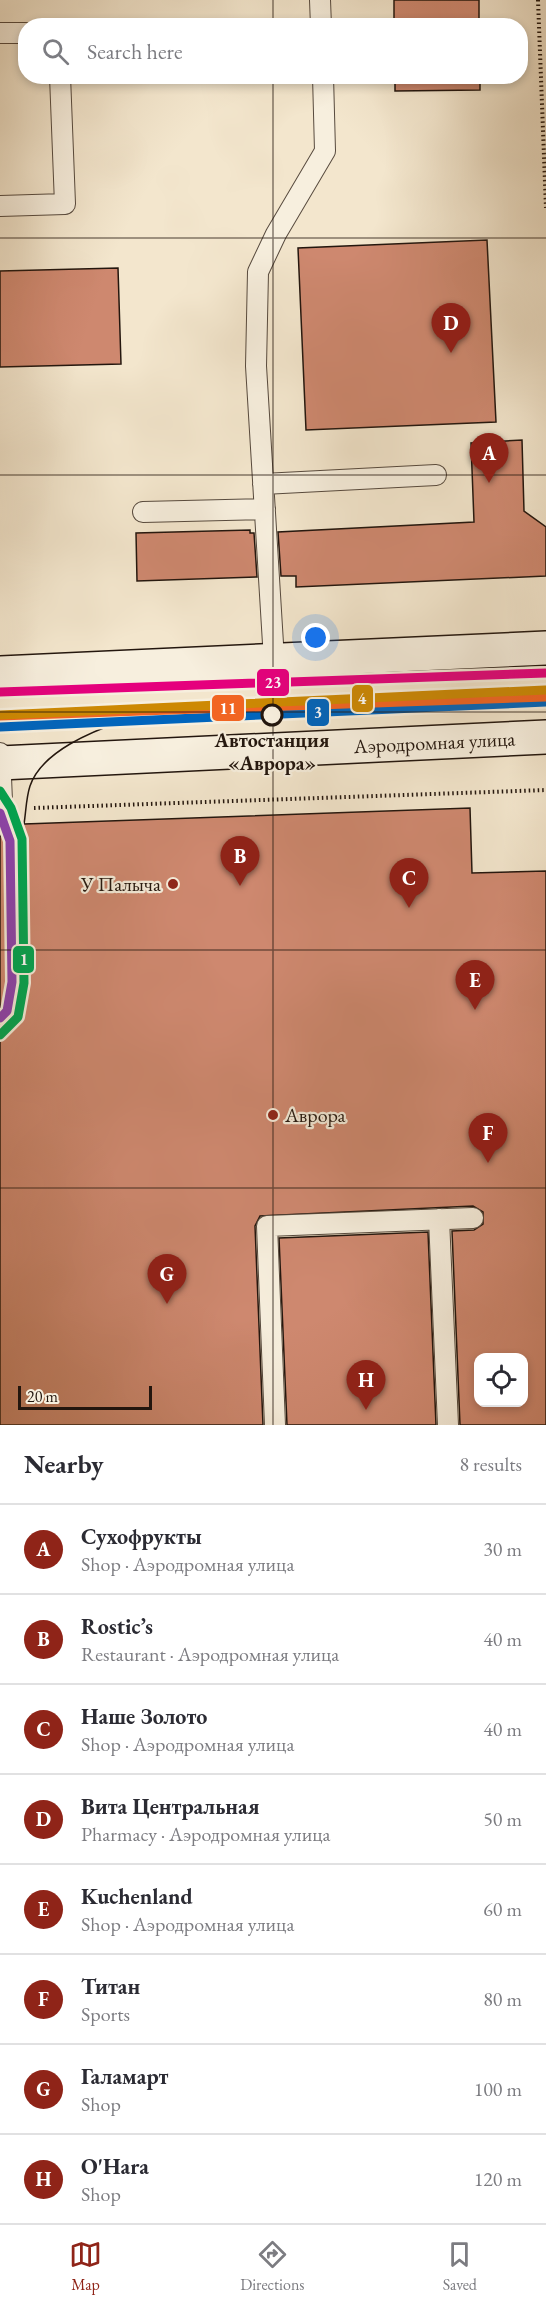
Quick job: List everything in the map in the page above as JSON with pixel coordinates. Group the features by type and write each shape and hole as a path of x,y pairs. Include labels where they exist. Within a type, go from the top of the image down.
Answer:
{"main road":[{"path":"0,673 546,648"},
{"name":"Аэродромная улица","path":"0,763 546,737"}],"lane":[{"path":"320,0 321,18"},
{"path":"0,33 18,33"},
{"path":"0,206 65,204 60,84"},
{"path":"274,660 256,366 258,272 276,234 325,151 323,84"},
{"path":"263,484 436,475"},
{"path":"143,512 265,509"},
{"path":"0,750 3,817"},
{"path":"275,1425 267,1226 473,1218"},
{"path":"439,1220 448,1425"}],"path":[{"path":"537,0 546,208"},
{"path":"3,817 546,790"}],"building":[{"path":"394,0 479,0 479,18 394,18"},
{"path":"395,84 480,84 480,90 395,91"},
{"path":"487,240 496,422 306,430 298,248"},
{"path":"118,268 121,364 0,367 0,271"},
{"path":"522,440 524,511 546,527 546,576 296,587 296,576 281,576 278,532 474,522 471,443"},
{"path":"250,530 250,533 254,533 257,577 137,581 136,533"},
{"name":"Аврора","path":"470,808 472,873 546,871 546,1425 460,1425 452,1231 474,1230 483,1224 483,1212 473,1206 260,1216 255,1226 263,1425 0,1425 0,836 10,835 15,824"},
{"path":"428,1232 436,1425 287,1425 279,1238"}],"tram line":[{"path":"24,824 30,786 45,762 84,736 125,720"}],"transit line":[{"name":"23","path":"0,692 546,673"},
{"name":"4","path":"0,715 545,690"},
{"name":"11","path":"0,716 546,697"},
{"name":"3","path":"0,727 546,702"},
{"name":"1","path":"0,791 11,808 22,839 24,983 18,1017 0,1035"},
{"path":"0,813 10,841 12,982 7,1011 0,1018"}],"place":[{"name":"Вита Центральная","path":"451,353"},
{"name":"Сухофрукты","path":"489,483"},
{"name":"Автостанция «Аврора»","path":"272,715"},
{"name":"У Палыча","path":"173,884"},
{"name":"Rostic’s","path":"240,886"},
{"name":"Наше Золото","path":"409,908"},
{"name":"Kuchenland","path":"475,1010"},
{"name":"Аврора","path":"273,1115"},
{"name":"Титан","path":"488,1163"},
{"name":"Галамарт","path":"167,1304"},
{"name":"O'Hara","path":"366,1410"}]}
